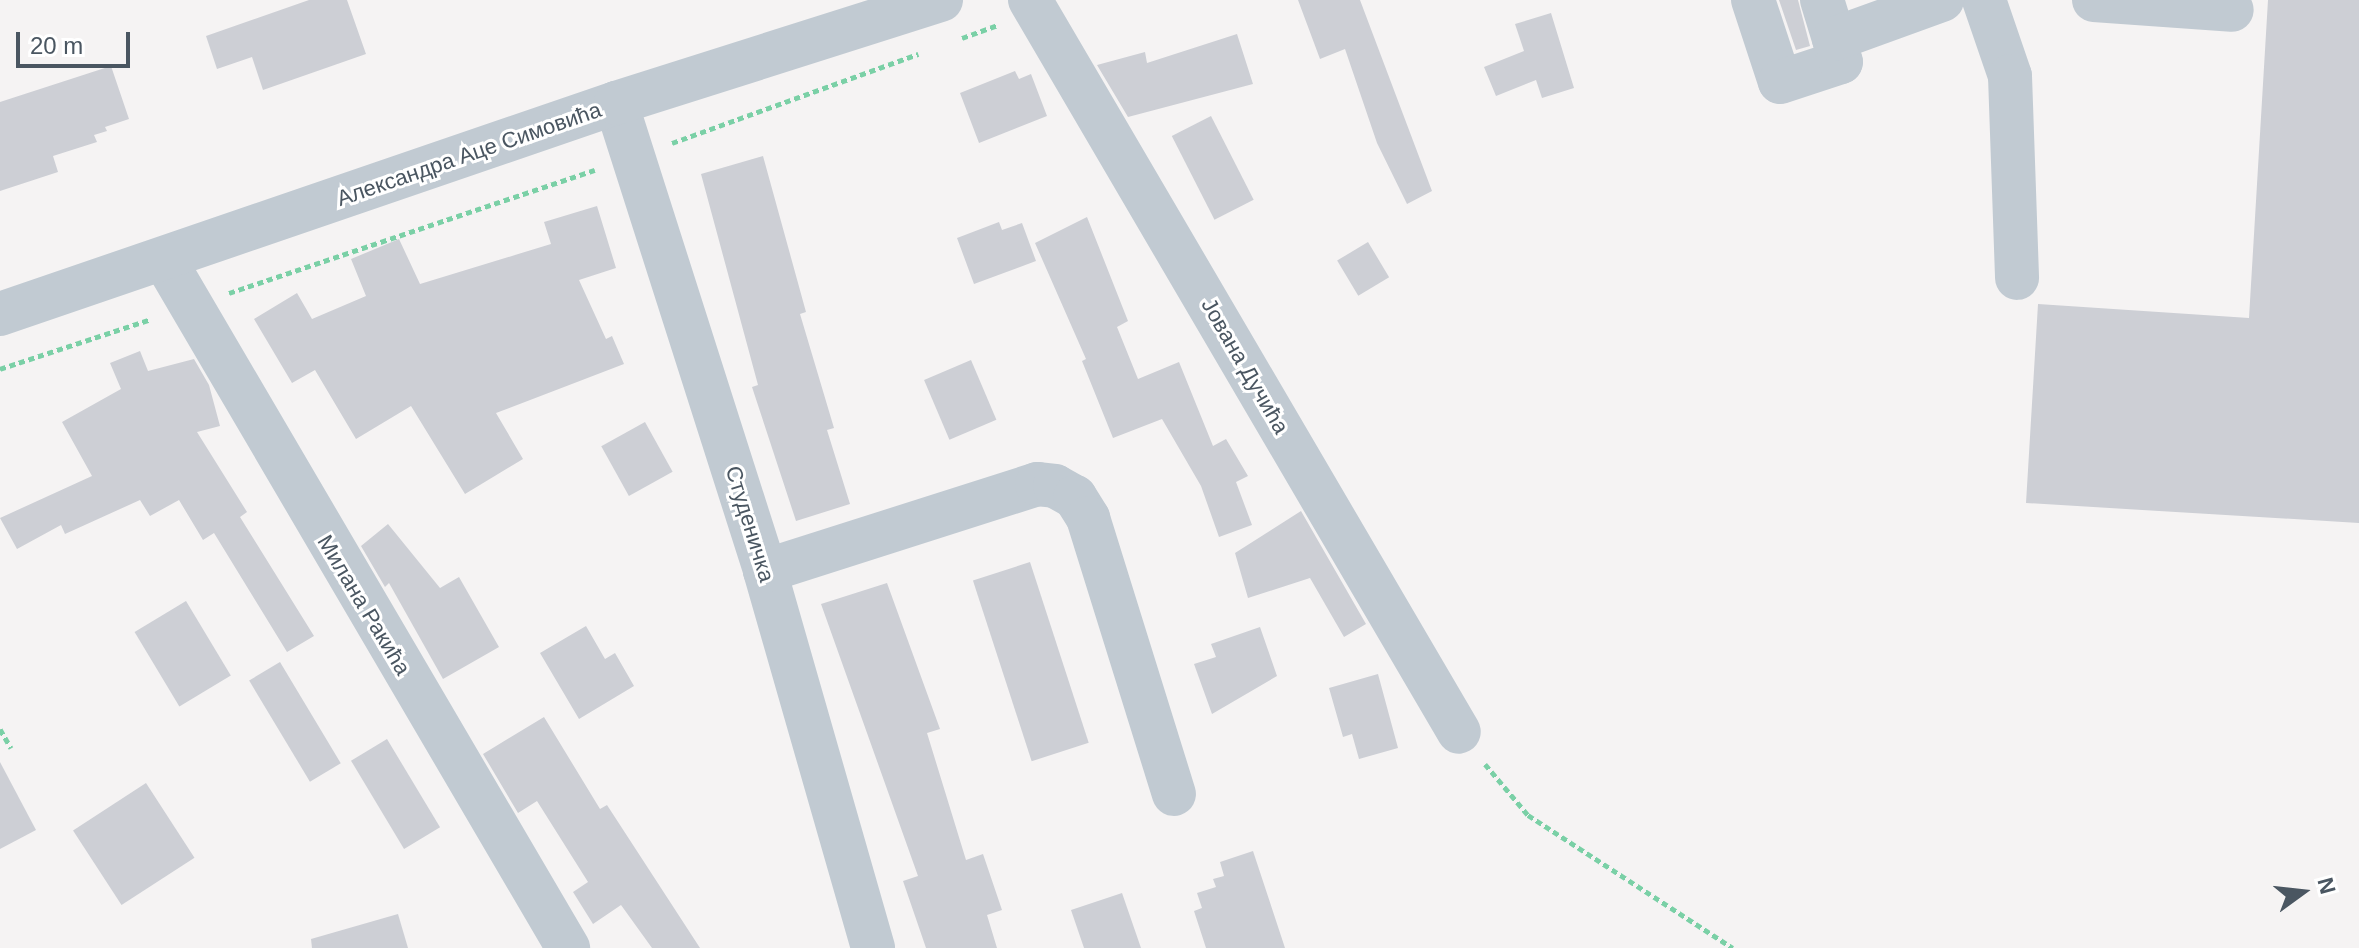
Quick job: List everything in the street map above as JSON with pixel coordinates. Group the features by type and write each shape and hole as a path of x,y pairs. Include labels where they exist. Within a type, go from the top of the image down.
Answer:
{"street":[{"name":"Александра Аце Симовића","path":"0,314 616,103 941,0"},
{"path":"1753,0 1780,82 1841,62 1828,19 1942,0"},
{"path":"1984,0 2010,76 2017,278"},
{"path":"2094,0 2232,10"},
{"name":"Јована Дучића","path":"1033,6 1459,732"},
{"name":"Студеничка","path":"616,103 765,571 873,948"},
{"name":"Милана Ракића","path":"164,259 568,948"},
{"path":"765,571 1037,484 1055,486 1075,497 1088,518 1174,794"}],"path":[{"path":"947,44 1033,6"},
{"path":"0,369 633,157 932,49"},
{"path":"0,729 11,748"},
{"path":"1459,732 1528,815 1733,948"}],"building":[{"path":"309,0 347,0 366,54 263,90 252,57 217,69 206,36"},
{"path":"1298,0 1360,0 1432,191 1407,204 1377,143 1345,49 1320,59"},
{"path":"1779,0 1798,0 1810,46 1796,50"},
{"path":"2268,0 2359,0 2359,523 2026,503 2038,304 2249,318"},
{"path":"1551,13 1574,88 1542,98 1536,80 1496,96 1484,67 1524,51 1515,24"},
{"path":"1237,34 1253,84 1128,117 1097,65 1145,52 1147,63"},
{"path":"111,66 129,119 105,127 107,131 94,135 97,142 53,156 58,172 0,191 0,102"},
{"path":"1015,71 1019,79 1031,74 1047,116 979,143 960,93"},
{"path":"1211,116 1254,200 1214,220 1172,136"},
{"path":"763,156 806,312 800,314 834,428 827,430 850,504 796,521 752,387 758,385 701,174"},
{"path":"597,206 616,268 579,280 606,339 612,336 624,364 496,413 523,459 465,494 411,406 356,439 315,370 292,383 254,319 297,293 312,319 366,296 351,259 399,239 420,284 551,244 544,222"},
{"path":"1087,217 1128,321 1117,327 1138,379 1179,362 1213,446 1226,439 1248,476 1236,482 1252,525 1219,537 1201,486 1162,419 1113,438 1082,361 1086,359 1035,243"},
{"path":"999,222 1002,230 1022,223 1036,261 974,284 957,238"},
{"path":"1368,242 1389,277 1358,296 1337,261"},
{"path":"140,351 148,371 194,359 209,385 220,426 197,432 247,512 240,517 314,636 287,652 214,533 203,540 179,500 150,516 140,500 65,534 61,525 17,549 0,518 92,476 62,422 121,389 110,363"},
{"path":"971,360 996,420 949,440 924,380"},
{"path":"645,422 673,472 629,496 601,446"},
{"path":"1301,511 1366,624 1344,637 1310,578 1248,598 1235,553"},
{"path":"388,524 440,588 459,577 499,647 443,679 389,583 385,587 361,546"},
{"path":"1030,562 1089,743 1032,761 973,581"},
{"path":"887,583 940,729 927,733 966,860 983,854 1002,910 987,915 997,948 926,948 903,881 918,876 821,604"},
{"path":"186,601 231,676 179,706 135,632"},
{"path":"586,626 605,659 615,653 634,686 579,719 540,653"},
{"path":"1260,627 1277,676 1212,714 1194,664 1216,657 1211,644"},
{"path":"280,662 341,763 310,782 249,681"},
{"path":"1378,674 1398,748 1359,759 1352,734 1343,737 1329,688"},
{"path":"544,717 600,809 607,805 700,948 652,948 621,905 593,924 573,892 588,882 537,801 518,813 483,754"},
{"path":"387,739 440,827 404,849 351,761"},
{"path":"0,762 36,830 0,849"},
{"path":"146,783 194,858 122,905 73,830"},
{"path":"1253,851 1285,948 1206,948 1194,911 1202,908 1197,893 1216,887 1213,879 1224,876 1220,862"},
{"path":"1122,893 1141,948 1084,948 1071,910"},
{"path":"398,914 408,948 312,948 311,939"}]}
